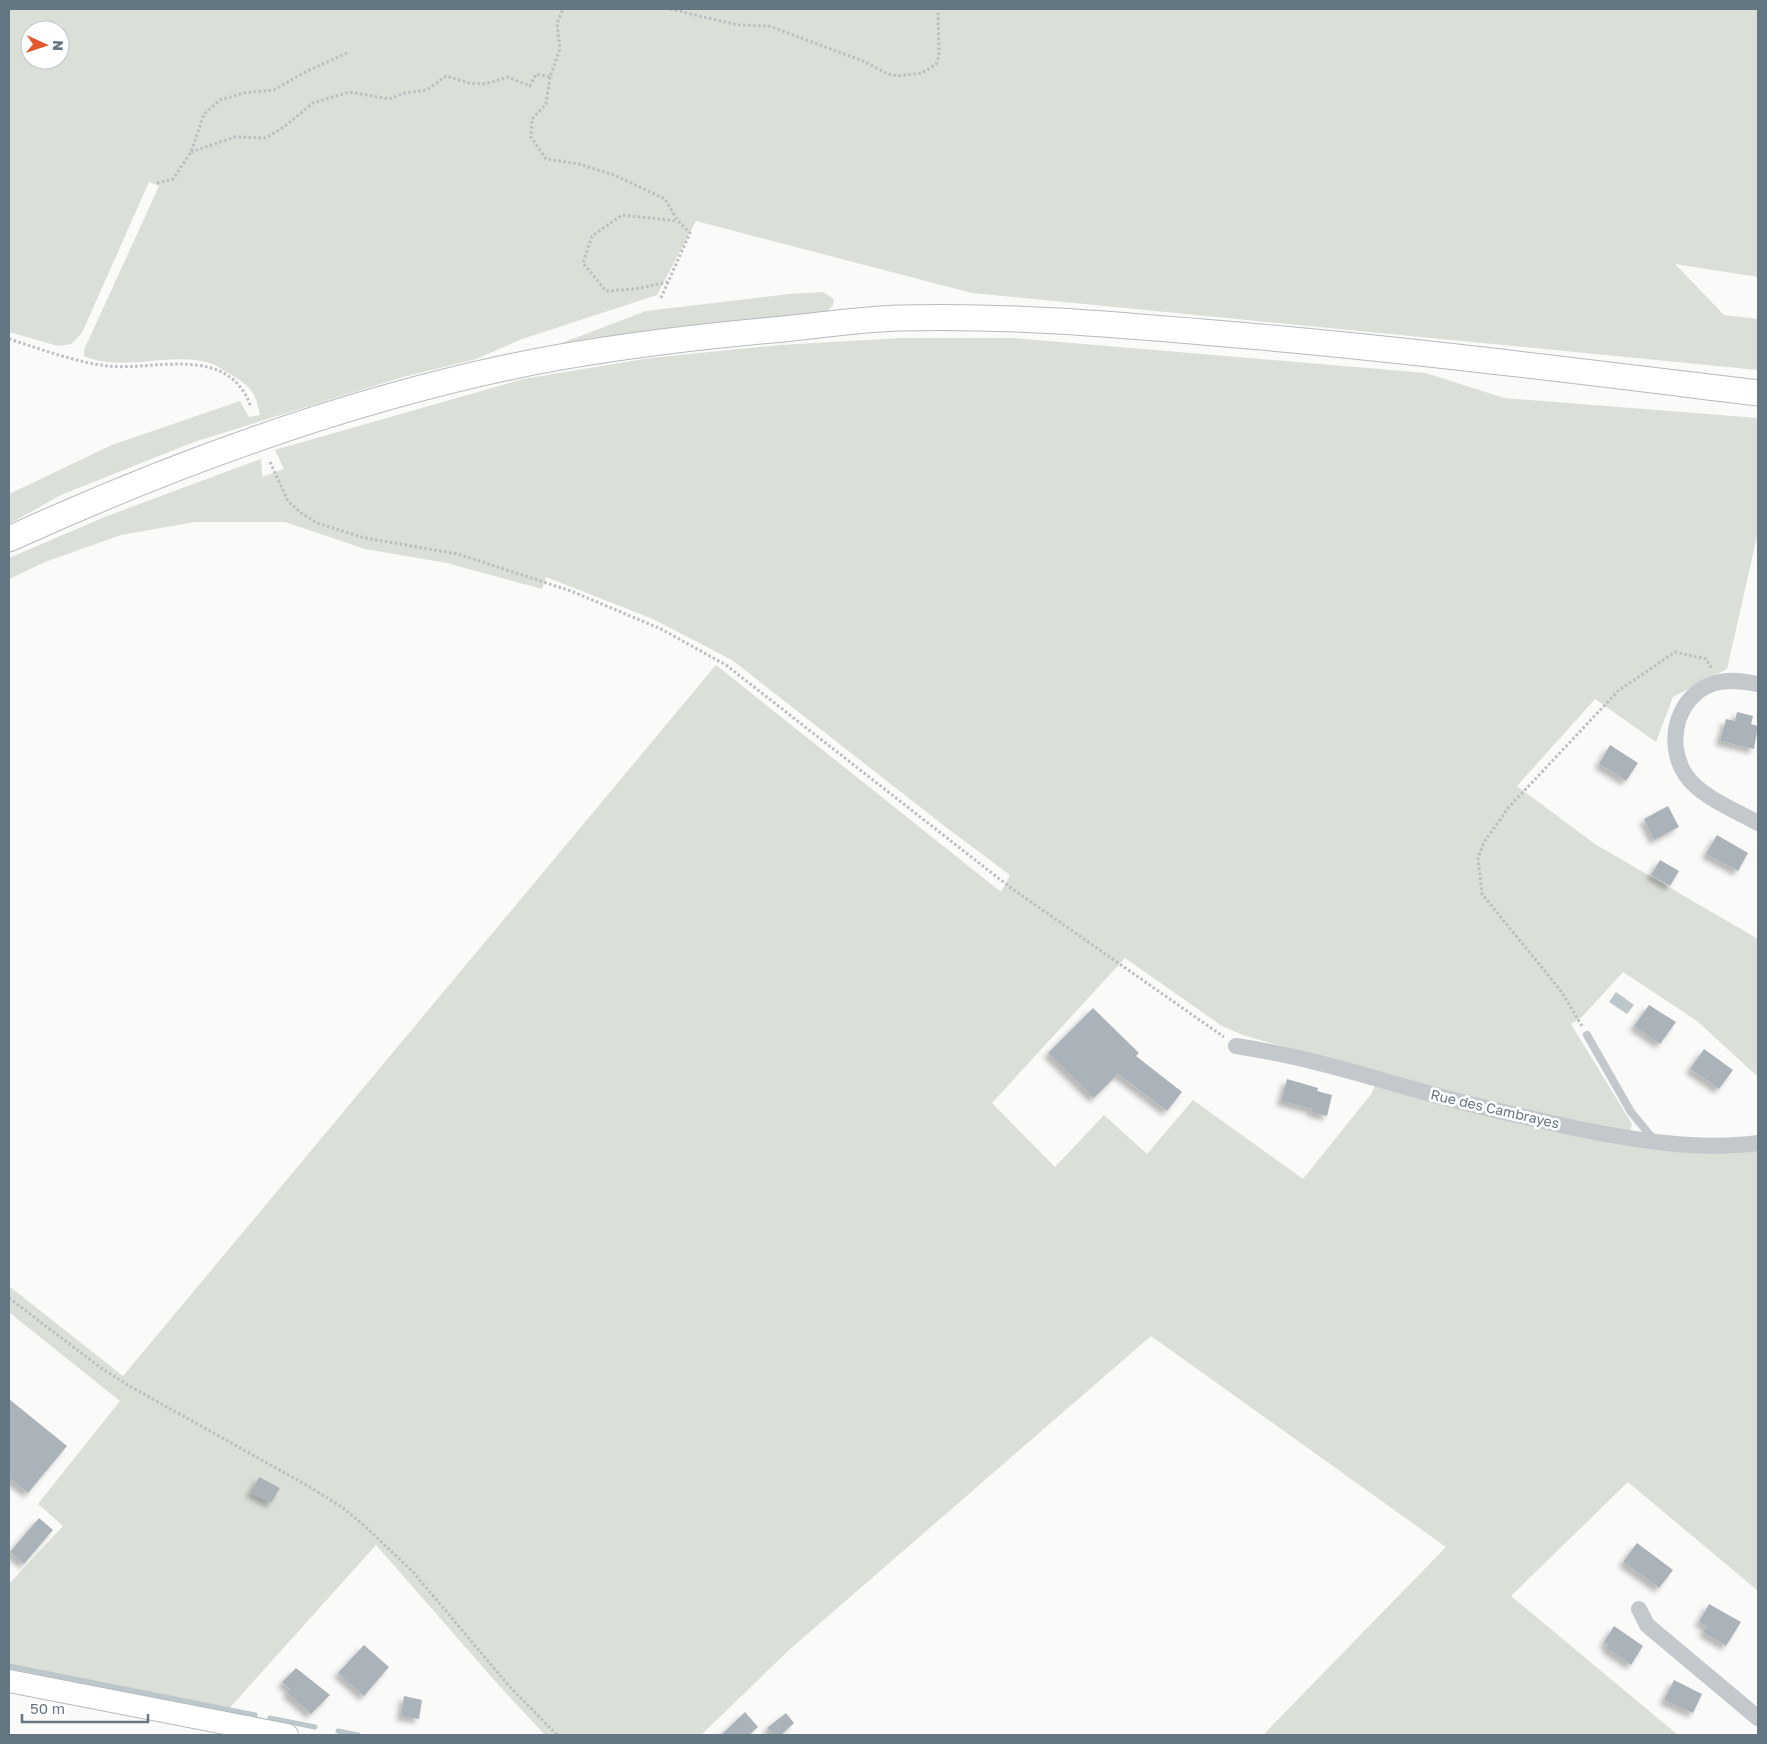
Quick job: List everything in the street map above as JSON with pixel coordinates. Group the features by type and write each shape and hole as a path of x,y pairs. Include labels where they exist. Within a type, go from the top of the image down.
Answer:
{"main road":[{"path":"9,539 85,504 174,469 335,412 423,388 512,366 697,337 898,318 1029,320 1122,325 1293,339 1758,393"}],"street":[{"path":"1758,684 1740,681 1719,682 1699,692 1683,707 1676,725 1676,751 1685,774 1702,791 1758,823"},
{"name":"Rue des Cambrayes","path":"1236,1046 1320,1062 1488,1108 1595,1132 1656,1142 1697,1145 1737,1146 1758,1143"},
{"path":"1639,1609 1647,1625 1758,1718"},
{"path":"9,1682 286,1735"}],"lane":[{"path":"1587,1035 1631,1112 1656,1142"}],"path":[{"path":"563,9 557,24 560,49 550,77 546,104 532,118 531,136 546,159 579,164 614,175 665,199 678,221 690,233 660,300"},
{"path":"670,9 688,15 738,25 769,26 864,61 888,74 898,76 922,73 936,64 939,56 938,9"},
{"path":"156,183 173,179 191,152 204,114 220,100 244,93 274,90 307,71 347,53"},
{"path":"191,152 235,137 266,138 284,127 313,103 349,92 389,99 404,93 427,90 446,76 469,83 485,84 508,77 530,86 536,74 550,77"},
{"path":"668,282 635,290 606,291 583,263 592,236 622,214 678,221"},
{"path":"9,339 71,358 107,366 126,367 186,363 204,366 233,381 247,397 250,407"},
{"path":"270,462 288,501 301,513 317,523 365,538 458,554 571,591 661,629 726,665 1011,888 1236,1046"},
{"path":"1587,1035 1561,991 1482,894 1478,858 1484,842 1509,807 1618,691 1675,652 1706,659 1719,682"},
{"path":"9,1298 101,1368 126,1384 308,1486 343,1508 368,1529 414,1574 509,1686 556,1735"}],"shaded area":[{"path":"9,9 1758,9 1758,277 1675,264 1724,315 1758,319 1758,370 972,293 696,221 657,295 522,339 476,359 403,377 194,442 61,495 9,524 9,494 112,445 240,401 249,417 260,415 251,390 237,378 210,363 179,359 115,363 99,361 84,356 84,350 159,186 149,182 82,333 71,344 58,346 9,332"},
{"path":"823,292 834,299 833,305 826,313 533,354 646,311 789,294"},
{"path":"901,338 1013,338 1426,373 1504,398 1758,418 1758,532 1727,669 1673,697 1656,742 1595,699 1517,786 1595,844 1758,939 1758,1077 1697,1021 1623,972 1582,1017 1571,1024 1632,1124 1631,1129 1628,1132 1582,1125 1378,1074 1243,1035 1222,1026 1125,958 992,1103 1055,1167 1104,1115 1147,1154 1193,1100 1303,1179 1372,1093 1375,1084 1498,1115 1758,1150 1758,1591 1628,1482 1511,1596 1678,1735 1263,1735 1446,1547 1151,1336 789,1650 701,1735 545,1735 376,1545 225,1713 9,1671 9,1584 63,1526 38,1504 120,1401 10,1313 9,1315 9,1286 123,1376 716,665 1001,892 1010,875 732,660 653,619 546,577 542,589 447,563 365,549 285,522 195,522 121,535 45,562 9,579 9,558 107,516 261,459 262,477 284,469 275,450 523,379 650,358 780,345"},
{"path":"1616,992 1634,1005 1627,1014 1609,1002"}],"building":[{"path":"1737,712 1753,716 1751,724 1758,726 1754,749 1720,741 1726,719 1735,721"},
{"path":"1610,745 1638,763 1626,781 1599,764"},
{"path":"1668,806 1679,827 1654,840 1644,819"},
{"path":"1717,835 1748,853 1738,871 1706,854"},
{"path":"1660,860 1679,871 1670,886 1651,875"},
{"path":"1649,1005 1676,1022 1660,1044 1634,1026"},
{"path":"1093,1008 1139,1053 1136,1056 1182,1092 1167,1111 1118,1074 1094,1098 1048,1053"},
{"path":"1704,1049 1733,1070 1719,1089 1690,1069"},
{"path":"1287,1079 1318,1088 1317,1091 1332,1095 1327,1116 1311,1112 1312,1109 1281,1101"},
{"path":"9,1399 67,1446 28,1493 9,1478"},
{"path":"259,1477 280,1488 271,1503 251,1493"},
{"path":"39,1518 53,1530 24,1564 10,1552"},
{"path":"1637,1543 1673,1570 1659,1588 1623,1562"},
{"path":"1709,1604 1741,1622 1726,1646 1703,1632 1707,1626 1699,1622"},
{"path":"1614,1626 1643,1646 1631,1665 1606,1648 1608,1645 1604,1642"},
{"path":"364,1645 389,1667 364,1696 338,1673"},
{"path":"296,1668 330,1695 311,1714 287,1693 290,1689 282,1682"},
{"path":"1674,1680 1702,1694 1693,1713 1664,1700"},
{"path":"404,1696 422,1700 419,1719 401,1716"},
{"path":"745,1712 758,1727 749,1735 721,1735"},
{"path":"786,1713 794,1723 781,1735 774,1735 767,1728"}],"waterway":[{"path":"9,1666 255,1715"},
{"path":"270,1718 315,1727"},
{"path":"338,1731 358,1735"}]}
